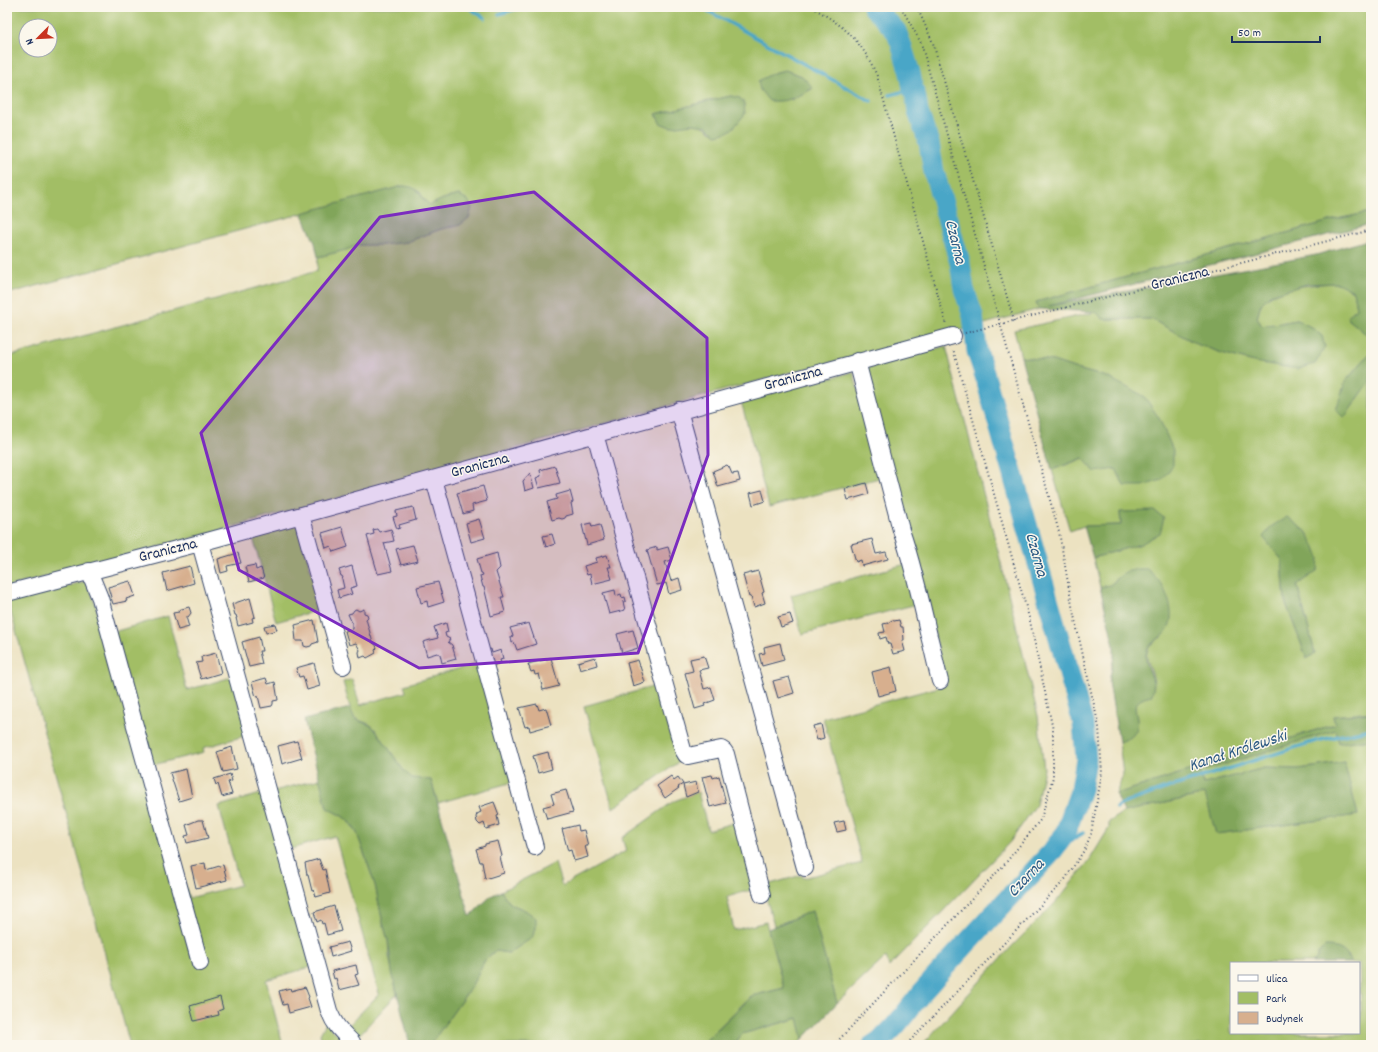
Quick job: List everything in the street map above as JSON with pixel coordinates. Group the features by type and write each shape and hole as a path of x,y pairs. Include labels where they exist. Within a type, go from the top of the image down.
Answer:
{"street":[{"name":"Graniczna","path":"7,593 200,543 951,336"},
{"path":"857,361 908,552 940,681"},
{"path":"679,410 804,868"},
{"path":"595,434 683,750 688,756 721,750 726,754 762,895"},
{"path":"434,479 535,847"},
{"path":"301,515 343,666"},
{"path":"200,543 329,1011 336,1027 352,1042"},
{"path":"89,571 100,598 200,963"}],"path":[{"path":"812,7 836,21 859,42 870,60 877,76 1030,621 1053,730 1053,777 1041,819 1004,866 834,1045"},
{"path":"901,7 921,43 1059,532 1073,611 1099,728 1102,773 1090,834 1085,849 1064,881 906,1045"},
{"path":"916,7 933,44 1014,321"},
{"name":"Graniczna","path":"951,336 1371,230"}],"highlighted area":[{"path":"534,192 707,338 708,455 638,653 419,668 239,570 201,433 380,217"}],"green space":[{"path":"7,7 1371,7 1371,212 1337,219 1036,302 1039,309 1001,320 732,388 280,514 7,587 7,357 317,271 318,257 346,250 358,245 382,245 407,242 441,229 460,225 459,195 443,199 430,205 424,200 420,192 403,186 7,294","holes":["785,70 802,76 812,89 791,100 773,73","731,96 745,114 739,120 711,132 707,128 697,124 686,124 670,127 656,114"]},
{"path":"785,70 802,76 813,88 792,99 769,101 760,90 758,81 773,73"},
{"path":"731,96 740,98 744,103 745,114 733,128 722,134 716,135 706,126 692,124 670,127 660,123 656,114 717,99"},
{"path":"403,186 417,190 430,205 443,199 459,195 468,200 472,208 469,218 460,225 441,229 407,242 382,245 358,245 346,250 318,257 315,243 302,213"},
{"path":"1371,212 1371,224 1049,306 1316,255 1371,239 1371,338 1347,318 1356,308 1353,291 1338,283 1307,284 1270,295 1261,304 1257,318 1262,326 1297,320 1311,327 1322,336 1325,347 1315,364 1298,369 1254,362 1222,353 1199,345 1151,319 1103,319 1096,312 1039,309 1036,302 1337,219"},
{"path":"1338,283 1353,291 1356,308 1347,318 1371,338 1371,352 1345,382 1344,418 1371,380 1371,712 1333,716 1335,724 1116,794 1123,775 1119,742 1129,738 1137,719 1135,708 1137,702 1142,698 1151,696 1154,683 1148,662 1147,652 1149,647 1154,642 1163,636 1119,577 1110,585 1100,587 1093,558 1141,544 1120,512 1121,525 1084,526 1070,531 1052,470 1084,458 1107,377 1053,361 1021,357 1014,330 1096,312 1104,319 1151,319 1199,345 1254,362 1274,364 1297,320 1262,326 1257,318 1262,303 1268,297 1286,289 1309,285","holes":["1282,560 1317,570 1297,584 1315,653 1307,659 1285,601"]},
{"path":"946,346 1038,716 1044,769 1036,805 1010,842 889,967 886,957 837,1003 812,911 774,926 763,886 802,875 803,878 862,863 823,718 947,685 926,599 863,369"},
{"path":"1371,352 1371,380 1344,418 1336,410 1345,382"},
{"path":"1021,357 1053,361 1107,377 1144,396 1159,418 1173,450 1173,465 1162,480 1143,486 1124,486 1116,469 1095,472 1083,458 1052,470"},
{"path":"853,372 883,477 769,507 741,401"},
{"path":"1155,511 1164,518 1160,533 1141,544 1093,558 1084,526 1121,525 1120,512"},
{"path":"1287,517 1306,531 1319,558 1318,570 1297,585 1315,653 1307,659 1285,601 1282,560 1263,537 1272,526"},
{"path":"297,521 322,609 276,622 252,534"},
{"path":"906,564 917,604 802,634 791,595"},
{"path":"1138,569 1147,569 1157,579 1166,592 1170,607 1171,622 1164,634 1147,650 1146,659 1153,680 1153,691 1151,696 1142,699 1135,707 1137,729 1130,738 1119,742 1109,682 1114,656 1114,646 1100,587 1110,585 1125,572"},
{"path":"86,581 93,597 189,898 240,885 219,806 264,793 311,967 266,980 283,1045 130,1045 7,598 34,591 35,595"},
{"path":"168,616 187,690 232,677 248,735 203,748 204,752 153,765 113,632"},
{"path":"480,663 513,782 438,803 431,780 414,779 408,775 373,727 352,715 343,682 352,679 360,705 406,692 404,685"},
{"path":"659,685 682,760 613,808 584,706"},
{"path":"350,708 355,719 372,726 404,771 412,778 431,780 470,916 491,896 501,891 509,902 525,910 536,918 536,928 532,938 509,953 495,951 485,960 471,987 430,1045 410,1045 392,972 388,940 375,885 357,833 350,822 327,808 304,720"},
{"path":"1371,713 1371,739 1339,743 1336,730 1200,772 1204,784 1264,768 1297,769 1344,762 1358,815 1216,834 1205,794 1124,812 1116,794 1335,724 1333,716"},
{"path":"1336,730 1339,743 1371,739 1371,1045 922,1045 1014,944 1056,902 1089,861 1109,828 1109,822 1124,812 1206,794 1216,834 1358,815 1344,762 1297,769 1264,768 1204,784 1200,772"},
{"path":"320,779 327,808 342,816 349,822 357,833 375,885 388,940 389,956 397,994 358,1036 348,1026 379,994 335,836 291,849 274,791"},
{"path":"698,792 708,830 740,821 758,888 727,897 734,930 766,922 784,988 751,996 701,1045 430,1045 471,987 485,960 495,951 509,953 531,938 536,928 535,918 525,910 509,902 501,891 555,863 562,886 626,851 622,838 674,801"},
{"path":"812,911 837,1003 803,1039 798,1018 742,1034 734,1045 701,1045 752,996 784,988 768,929"},
{"path":"1325,947 1335,948 1342,950 1351,962 1313,962 1316,960 1318,953"},
{"path":"799,1018 803,1039 797,1045 734,1045 742,1034"},
{"path":"326,1023 348,1045 323,1045 320,1034"}],"building":[{"path":"727,465 732,474 738,473 740,481 718,487 713,471"},
{"path":"555,466 560,483 539,488 536,478 541,476 540,470"},
{"path":"530,473 534,488 525,491 523,481"},
{"path":"866,483 869,494 848,500 845,489"},
{"path":"483,486 487,501 472,505 473,511 463,514 457,493"},
{"path":"762,490 765,501 753,505 750,493"},
{"path":"570,491 573,502 571,503 573,514 562,519 559,518 552,520 547,502 557,499 556,495"},
{"path":"413,507 416,520 399,525 400,528 397,529 393,517 397,516 396,511"},
{"path":"479,519 485,538 471,542 466,523"},
{"path":"591,523 592,527 600,525 604,540 587,545 582,525"},
{"path":"342,527 348,547 333,552 331,546 326,548 322,533"},
{"path":"377,529 379,532 391,529 394,541 384,543 392,571 378,574 367,536 374,534 373,530"},
{"path":"552,534 555,544 546,547 543,536"},
{"path":"872,539 876,554 886,552 888,559 862,566 861,560 856,562 851,544"},
{"path":"413,545 418,561 401,565 396,549"},
{"path":"657,547 657,550 668,547 672,560 665,562 671,581 679,578 682,590 669,594 666,583 657,585 647,550"},
{"path":"238,553 241,563 227,566 228,571 221,573 218,559"},
{"path":"497,553 500,568 496,572 504,597 501,597 505,612 491,616 480,576 483,575 477,559"},
{"path":"607,555 611,567 608,567 612,579 592,584 590,574 587,575 584,566 597,562 596,558"},
{"path":"255,565 256,570 261,568 264,578 249,582 245,567"},
{"path":"190,566 194,583 167,591 163,573"},
{"path":"352,566 357,586 350,588 352,594 339,598 337,590 344,588 343,578 339,570"},
{"path":"758,571 764,592 762,593 765,603 754,607 751,596 749,597 743,575"},
{"path":"130,581 135,596 126,599 127,601 113,604 108,587"},
{"path":"438,582 444,602 428,607 427,601 421,603 417,587"},
{"path":"615,590 616,596 621,594 622,598 625,597 626,601 623,602 625,610 609,614 603,593"},
{"path":"250,598 255,617 252,618 253,622 238,626 232,604"},
{"path":"189,607 191,613 188,617 186,617 189,627 178,630 173,613"},
{"path":"356,609 359,611 364,609 364,613 367,614 368,617 366,619 373,643 377,648 375,650 376,653 367,658 365,656 360,658 360,650 356,643 349,645 345,631 352,629 352,623 348,614 352,613"},
{"path":"790,614 793,623 781,627 778,617"},
{"path":"314,620 318,642 307,647 304,646 303,641 296,641 295,625"},
{"path":"892,620 899,620 901,627 903,627 904,640 902,640 905,651 893,654 886,637 880,639 879,633 885,632 883,624"},
{"path":"446,623 448,632 445,633 446,637 450,639 448,642 452,645 456,659 442,663 440,654 437,653 427,656 423,642 438,638 434,627"},
{"path":"529,623 536,644 517,650 514,642 512,643 511,637 513,636 510,628"},
{"path":"275,624 277,630 266,633 264,626"},
{"path":"633,630 638,648 622,653 617,634"},
{"path":"259,637 262,651 259,651 262,664 249,667 242,642"},
{"path":"780,643 784,660 762,666 759,654 765,653 764,647"},
{"path":"491,649 492,653 501,650 503,659 500,660 501,663 492,666 488,650"},
{"path":"216,653 221,673 201,679 196,663 202,662 201,657"},
{"path":"704,656 708,668 699,670 704,689 711,687 715,700 704,704 705,706 695,709 685,673 693,671 690,659"},
{"path":"595,657 597,665 580,670 578,662"},
{"path":"551,658 559,686 543,690 539,674 535,675 534,671 531,672 528,664"},
{"path":"638,660 645,682 633,686 627,663"},
{"path":"314,663 320,686 307,690 303,676 299,677 296,668"},
{"path":"891,667 896,691 878,696 872,672"},
{"path":"789,677 794,693 778,698 773,681"},
{"path":"266,678 268,684 275,682 278,700 273,701 272,706 261,708 252,682"},
{"path":"537,704 539,710 546,708 551,725 530,731 529,726 525,727 519,708"},
{"path":"821,724 824,738 817,740 813,726"},
{"path":"297,741 302,758 282,764 278,746"},
{"path":"232,747 237,769 223,772 217,752"},
{"path":"548,752 552,769 538,773 533,756"},
{"path":"186,769 192,797 179,801 170,773"},
{"path":"230,774 232,781 228,782 232,794 222,797 218,784 216,785 214,779"},
{"path":"712,775 713,778 719,776 726,803 710,807 702,777"},
{"path":"671,776 674,780 678,777 683,784 665,798 657,786"},
{"path":"696,782 698,792 686,797 683,785"},
{"path":"566,790 573,812 547,819 543,807 554,804 551,794"},
{"path":"494,802 499,815 497,816 499,825 486,829 484,823 480,825 477,822 476,817 477,814 481,812 479,807"},
{"path":"198,820 203,820 208,838 187,843 185,836 189,835 186,825"},
{"path":"844,821 846,830 837,832 834,823"},
{"path":"578,825 579,831 584,830 588,846 585,846 588,857 574,861 571,850 568,851 562,829"},
{"path":"498,841 504,873 485,879 482,862 480,862 476,849 485,846 485,844"},
{"path":"319,859 323,870 325,869 330,893 316,897 314,890 312,891 305,863"},
{"path":"205,863 206,870 223,865 227,880 196,888 191,866"},
{"path":"334,906 341,931 327,935 324,923 322,924 321,920 317,922 314,912"},
{"path":"348,942 351,951 331,957 329,947"},
{"path":"356,965 358,974 355,975 359,985 339,990 336,978 334,979 332,971"},
{"path":"305,987 311,1007 289,1013 287,1004 283,1005 279,991 290,988 291,991"},
{"path":"220,997 223,1009 218,1011 219,1015 194,1021 190,1006"}],"waterway":[{"path":"468,7 485,18"},
{"path":"499,14 522,7"},
{"path":"701,7 871,101"},
{"name":"Czarna","path":"873,7 896,31 910,73 918,112 929,143 934,172 960,263 964,289 973,316 977,351 1083,723 1086,759 1081,789 1065,834 1050,854 924,990 893,1028 873,1045"},
{"path":"890,95 913,89"},
{"name":"Kanał Królewski","path":"1116,808 1122,804 1164,789 1316,741 1371,729"},
{"name":"Kanał Królewski","path":"1050,854 1083,833"}]}
